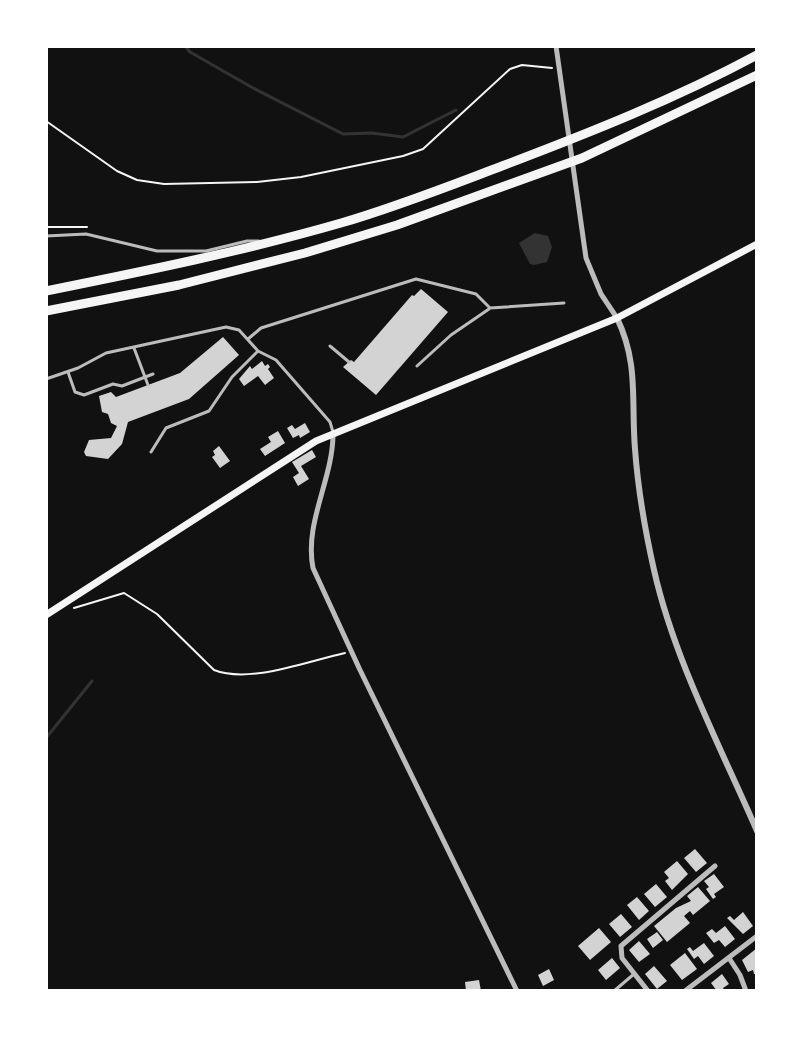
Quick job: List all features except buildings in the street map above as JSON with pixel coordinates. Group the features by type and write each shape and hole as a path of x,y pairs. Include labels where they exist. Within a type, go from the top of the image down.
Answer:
{"highway":[{"path":"46,291 181,264 341,223 411,200 550,148 710,80 757,55"},
{"path":"46,311 193,281 305,253 397,225 582,158 757,75"}],"main road":[{"path":"46,615 299,450 333,432 617,318 757,244"}],"street":[{"path":"556,46 586,258 601,294 625,334 634,372 637,472 655,574 684,661 757,831"},
{"path":"333,432 333,454 311,536 310,553 320,588 517,991"},
{"path":"648,991 622,958 621,946 715,866"},
{"path":"685,991 757,936"},
{"path":"729,958 746,991"}],"lane":[{"path":"46,236 86,234 157,251 206,251 247,241 270,241"},
{"path":"248,339 261,328 416,279 476,294 490,308"},
{"path":"417,366 451,335 490,308 564,303"},
{"path":"46,379 106,353 226,327 239,330 258,351 276,360 330,422 333,432"},
{"path":"330,346 349,362"},
{"path":"134,347 148,385"},
{"path":"151,452 166,428 209,411 232,377 258,351"},
{"path":"67,371 75,392 84,395 113,384 122,386 153,374"},
{"path":"614,991 634,974"}],"path":[{"path":"46,121 117,171 137,180 164,184 257,182 315,174 423,149 510,69 522,65 558,68"},
{"path":"57,607 68,610 124,593 157,614 214,670 221,673 245,676 351,652"}],"shaded area":[{"path":"535,233 548,236 552,247 547,262 534,265 530,264 519,243"}],"waterway":[{"path":"185,46 190,52 253,88 343,134 372,133 403,137 456,110"},
{"path":"46,738 92,681"}]}
